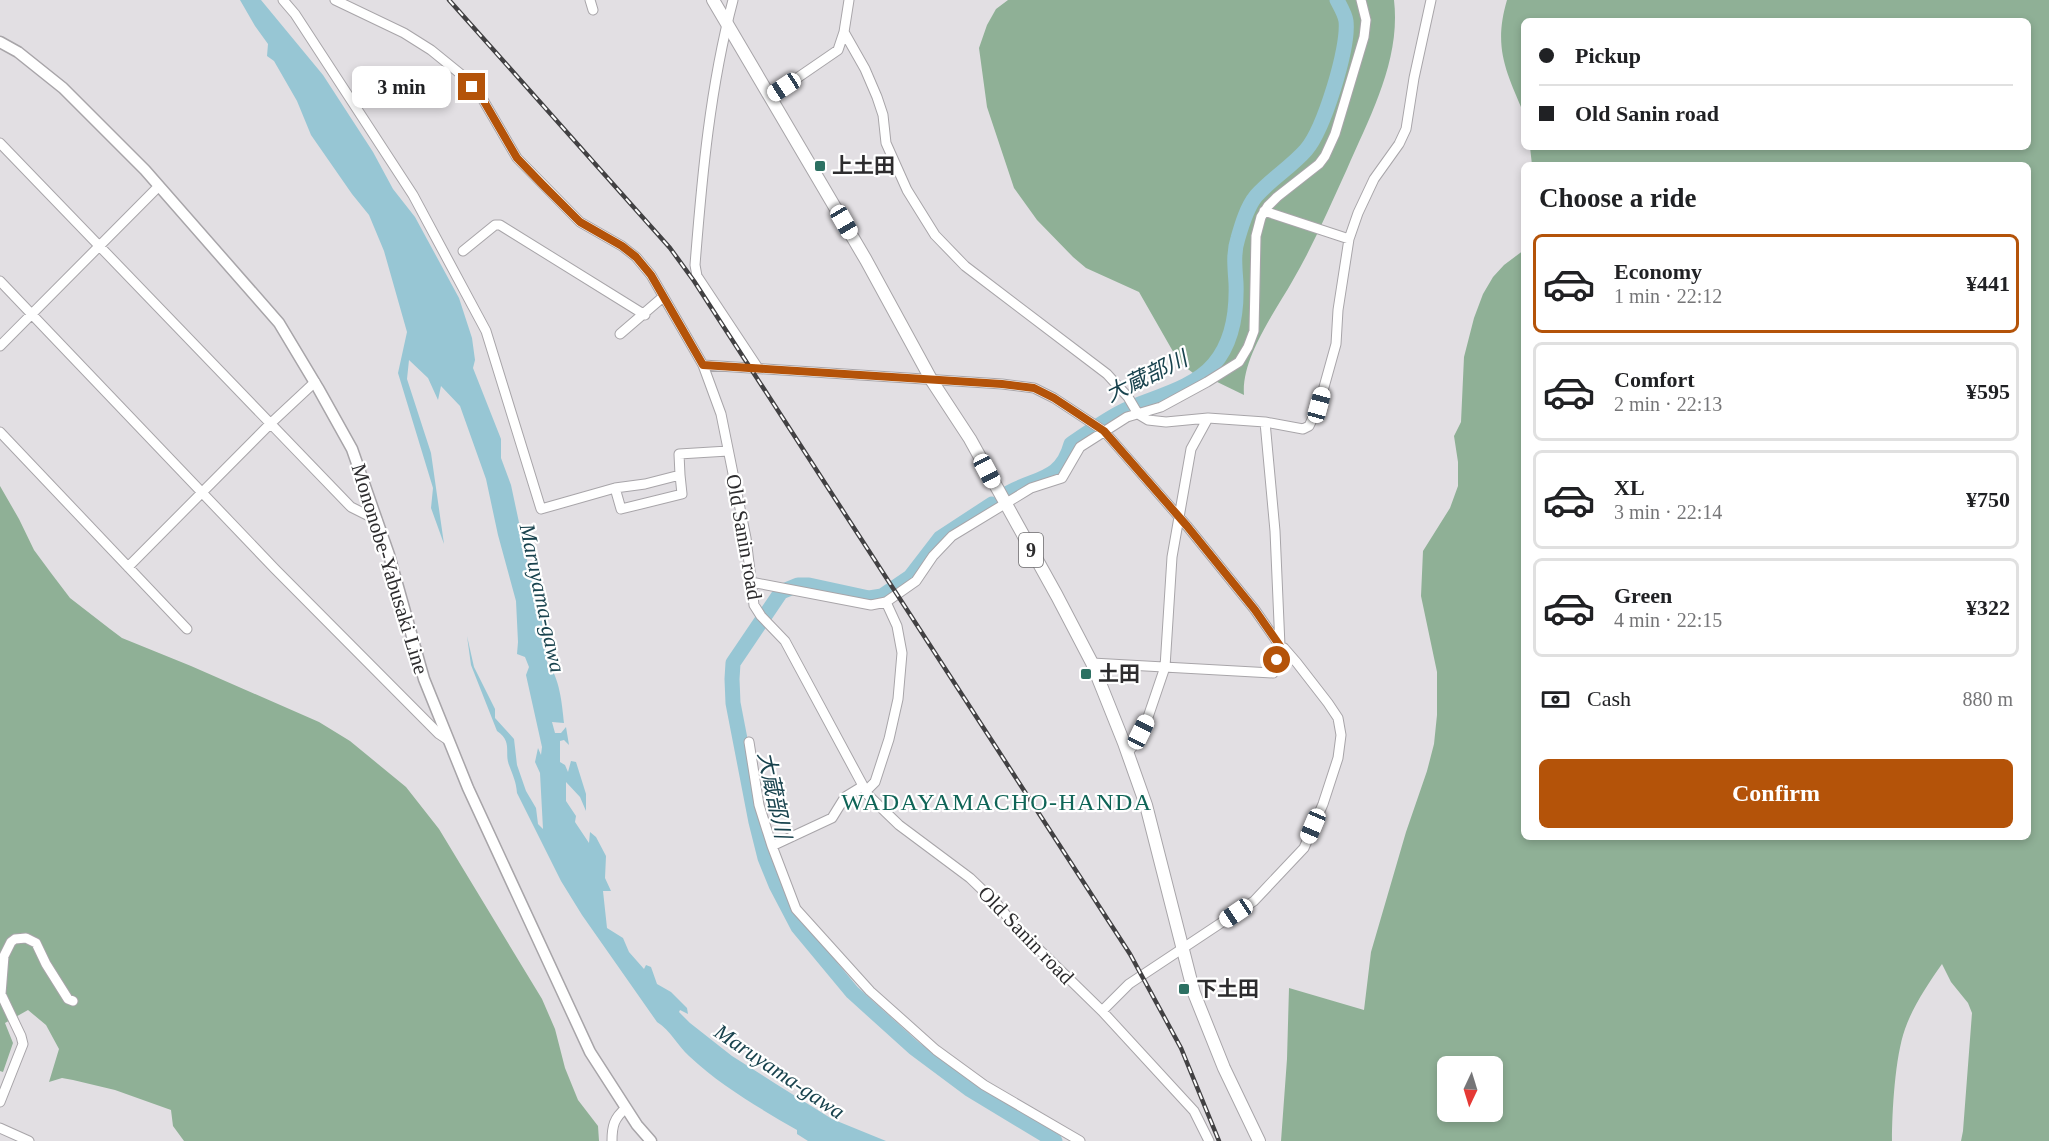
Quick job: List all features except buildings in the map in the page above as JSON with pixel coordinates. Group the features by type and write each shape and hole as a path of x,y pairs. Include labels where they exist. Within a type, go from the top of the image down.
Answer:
{"highway":[{"name":"9","path":"713,0 866,260 933,381 970,439 1092,663 1128,752 1146,805 1194,993 1206,1025 1259,1141"}],"main road":[{"name":"Mononobe-Yabusaki Line","path":"0,42 18,52 63,88 159,186 279,323 315,382 352,449 378,520 424,679 468,788 590,1052 626,1108 651,1141"}],"street":[{"path":"283,0 295,14 413,195 486,331 541,509 615,488 645,484 680,475"},
{"name":"Old Sanin road","path":"335,0 404,33 431,50 463,76 482,98 517,158 580,222 622,246 636,257 651,275 703,365 721,414 746,538 754,604 764,619 785,641 865,789 899,825 970,878 998,904 1015,926 1102,1011 1194,1111 1209,1141"},
{"path":"590,0 593,10"},
{"path":"733,0 720,56 702,176 695,265 697,276 758,368"},
{"path":"771,96 838,50 844,32 849,0"},
{"path":"751,582 871,605 886,602 916,581 933,556 952,536 1031,488 1062,478 1080,447 1127,417 1161,407 1239,362 1254,332 1256,236 1264,211 1277,196 1319,164 1325,156 1335,134 1364,37 1366,20 1361,0"},
{"path":"844,32 865,69 877,97 883,115 886,143 907,190 935,235 965,266 1107,374 1128,397 1138,414 1148,420 1166,422 1208,418 1265,422 1303,429 1309,426 1319,405 1336,344 1338,310 1349,239 1364,198 1374,179 1399,144 1406,129 1414,78 1431,0"},
{"path":"0,143 351,507 378,520"},
{"path":"1,342 159,186"},
{"path":"1264,211 1349,239"},
{"path":"463,251 495,225 500,225 645,315"},
{"path":"0,281 354,649 439,734 448,740"},
{"path":"620,334 645,315 663,297"},
{"path":"703,365 1002,384 1034,388 1054,398 1104,431 1180,518 1255,610 1280,646 1297,663 1338,718 1341,735 1338,758 1323,804 1304,848 1254,901 1129,984 1102,1011"},
{"path":"128,567 270,423 315,382"},
{"path":"1128,752 1135,744 1147,720 1165,667 1172,557 1191,448 1208,418"},
{"path":"1092,663 1273,673 1280,646 1275,531 1265,422"},
{"path":"0,432 187,629"},
{"path":"615,488 621,509 682,494 678,454 728,451"},
{"path":"772,846 832,818 845,797 875,782 889,739 898,699 902,653 897,626 886,602"},
{"path":"749,742 759,805 796,909 870,991 936,1050 984,1085 1080,1141"},
{"path":"0,1101 4,1082 23,1044 2,994 4,956 7,946 20,938 36,943 68,999 74,1001"},
{"path":"612,1141 612,1127 616,1116 626,1108"},
{"path":"0,1128 29,1141"}],"green space":[{"path":"1008,0 1394,0 1393,44 1382,87 1315,239 1253,351 1248,366 1244,395 1193,373 1179,362 1139,292 1086,268 1037,220 1014,188 987,107 979,48 987,25 996,9"},
{"path":"1507,0 2049,0 2049,1141 1961,1141 1972,1013 1968,1003 1951,982 1942,964 1908,1020 1902,1041 1895,1084 1892,1141 1281,1141 1289,988 1364,1010 1371,952 1434,744 1437,672 1421,596 1423,551 1450,508 1458,486 1458,462 1454,436 1461,422 1464,357 1474,318 1483,294 1493,277 1521,252 1521,840 2031,840 2031,162 1532,162 1530,150 2031,150 2031,18 1521,18 1521,107 1507,72 1501,46 1501,32"},
{"path":"0,486 34,550 70,598 122,638 319,722 350,741 406,787 439,829 542,999 555,1029 565,1068 578,1100 598,1126 599,1141 184,1141 173,1126 171,1110 115,1090 73,1080 62,1078 49,1082 59,1049 46,1025 28,1010 5,1023 13,1043 3,1072 0,1071"}],"water":[{"path":"240,0 261,0 323,75 373,152 393,189 415,217 459,298 472,338 475,360 473,368 501,439 501,458 511,485 541,614 547,662 560,691 564,723 552,722 555,733 561,733 566,727 569,745 564,740 560,741 560,762 565,765 568,772 571,761 576,762 586,794 586,811 580,797 566,782 566,801 576,816 575,822 589,843 590,832 596,837 606,856 605,878 611,891 603,891 607,928 623,938 629,952 644,969 646,965 651,967 657,984 671,992 687,1008 688,1014 680,1010 679,1012 732,1056 832,1119 886,1141 808,1141 797,1134 797,1130 714,1077 689,1056 657,1022 561,881 517,793 508,760 507,743 497,731 471,665 467,636 474,667 495,709 495,718 514,739 517,765 526,791 536,808 538,824 543,829 540,773 535,762 538,748 541,755 542,747 526,675 529,667 525,657 517,654 516,601 486,479 460,406 441,386 438,400 428,378 409,360 407,379 431,453 444,544 431,508 433,488 398,373 407,332 384,251 369,215 311,135 297,101 274,61 267,56 268,44"}],"waterway":[{"name":"大蔵部川","path":"1008,493 1054,472 1067,456 1071,444 1111,417 1184,386 1205,373 1214,364 1230,336 1236,294 1235,249 1247,210 1262,190 1306,150 1320,125 1334,88 1346,33 1346,21 1337,0"},
{"name":"大蔵部川","path":"992,504 940,538 910,577 882,596 869,598 809,585 798,585 781,592 733,663 733,703 765,858 798,927 852,992 914,1048 969,1089 1055,1141"}],"railway":[{"path":"449,0 670,248 694,281 1130,954 1181,1048 1219,1141"}],"place":[{"name":"上土田","path":"820,166"},
{"name":"土田","path":"1086,674"},
{"name":"下土田","path":"1184,989"}],"district":[{"name":"WADAYAMACHO-HANDA","path":"997,802"}],"route":[{"path":"472,87 482,98 517,158 580,222 622,246 636,257 651,275 703,365 1002,384 1034,388 1054,398 1098,425 1157,490 1255,610 1280,646 1277,660"}],"water label":[{"name":"Maruyama-gawa","path":"543,598"},
{"name":"Maruyama-gawa","path":"780,1071"}]}
